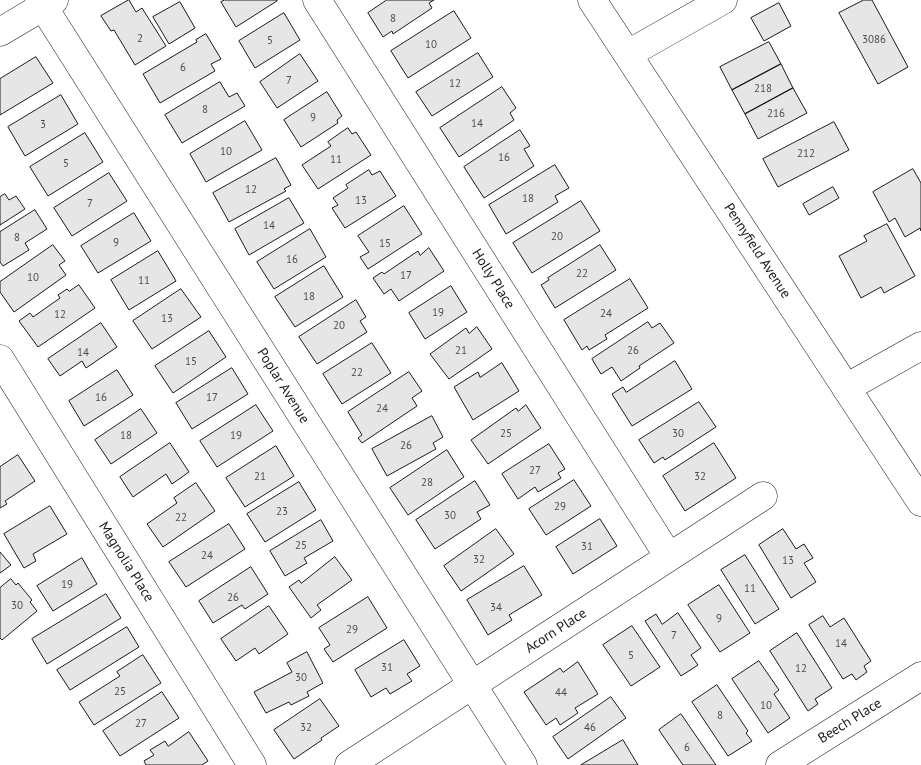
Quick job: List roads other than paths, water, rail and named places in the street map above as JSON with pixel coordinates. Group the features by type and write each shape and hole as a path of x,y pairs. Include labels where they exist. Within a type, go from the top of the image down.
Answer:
{"street":[{"name":"Holly Place","path":"317,0 669,557"},
{"name":"Pennyfield Avenue","path":"592,0 921,502"},
{"path":"628,54 723,0"},
{"path":"0,32 45,2"},
{"name":"Poplar Avenue","path":"45,2 522,765"},
{"path":"846,388 921,346"},
{"name":"Magnolia Place","path":"0,359 252,765"},
{"name":"Acorn Place","path":"349,765 763,496"},
{"name":"Beech Place","path":"780,765 921,676"}]}
